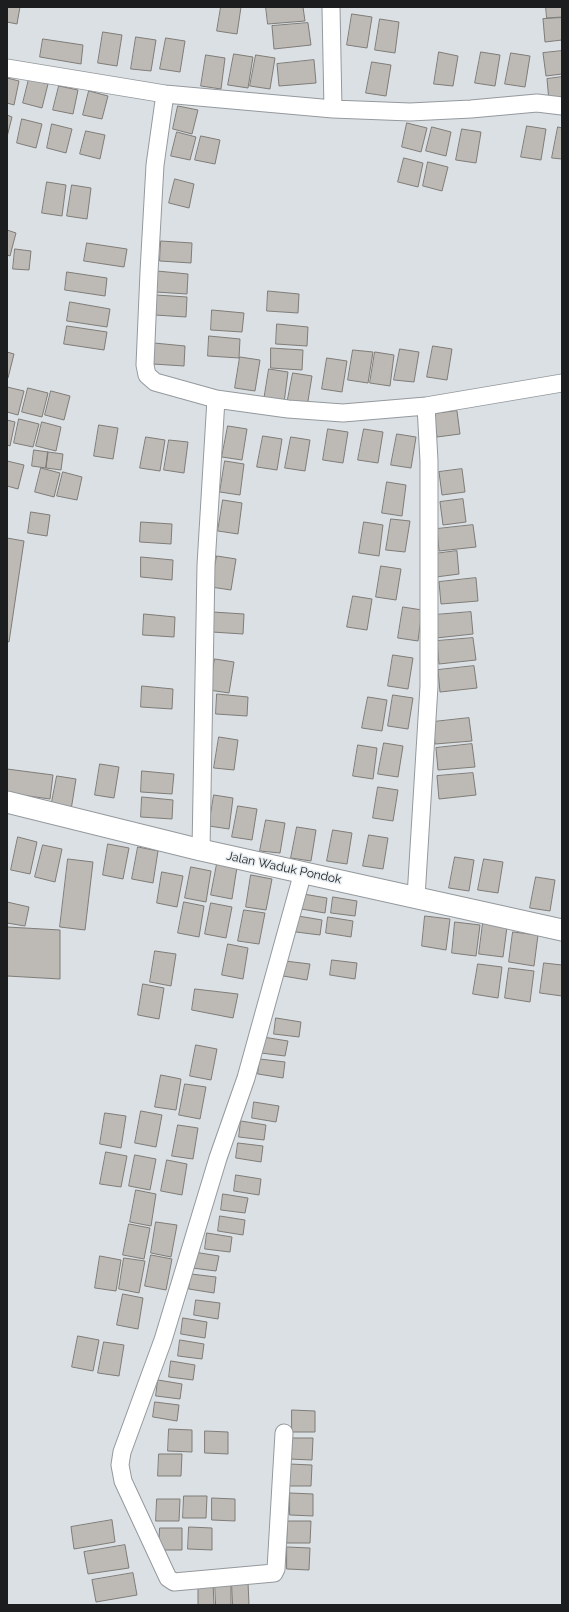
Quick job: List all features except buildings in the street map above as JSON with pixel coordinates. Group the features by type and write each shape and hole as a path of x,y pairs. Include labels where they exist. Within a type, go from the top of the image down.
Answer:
{"street":[{"path":"331,7 333,109"},
{"path":"7,68 165,94 333,109 410,112 471,109 537,103 562,106"},
{"path":"165,94 156,166 148,272 145,365 147,375 155,382 216,399 288,409 343,413 426,406 562,383"},
{"path":"201,850 206,565 216,399"},
{"path":"416,898 430,686 428,461 426,406"},
{"name":"Jalan Waduk Pondok","path":"7,802 201,850 562,930"},
{"path":"284,1433 276,1569 274,1573 181,1582 174,1582 168,1578 123,1480 120,1465 122,1452 163,1340 218,1158 246,1078 303,872"}]}
